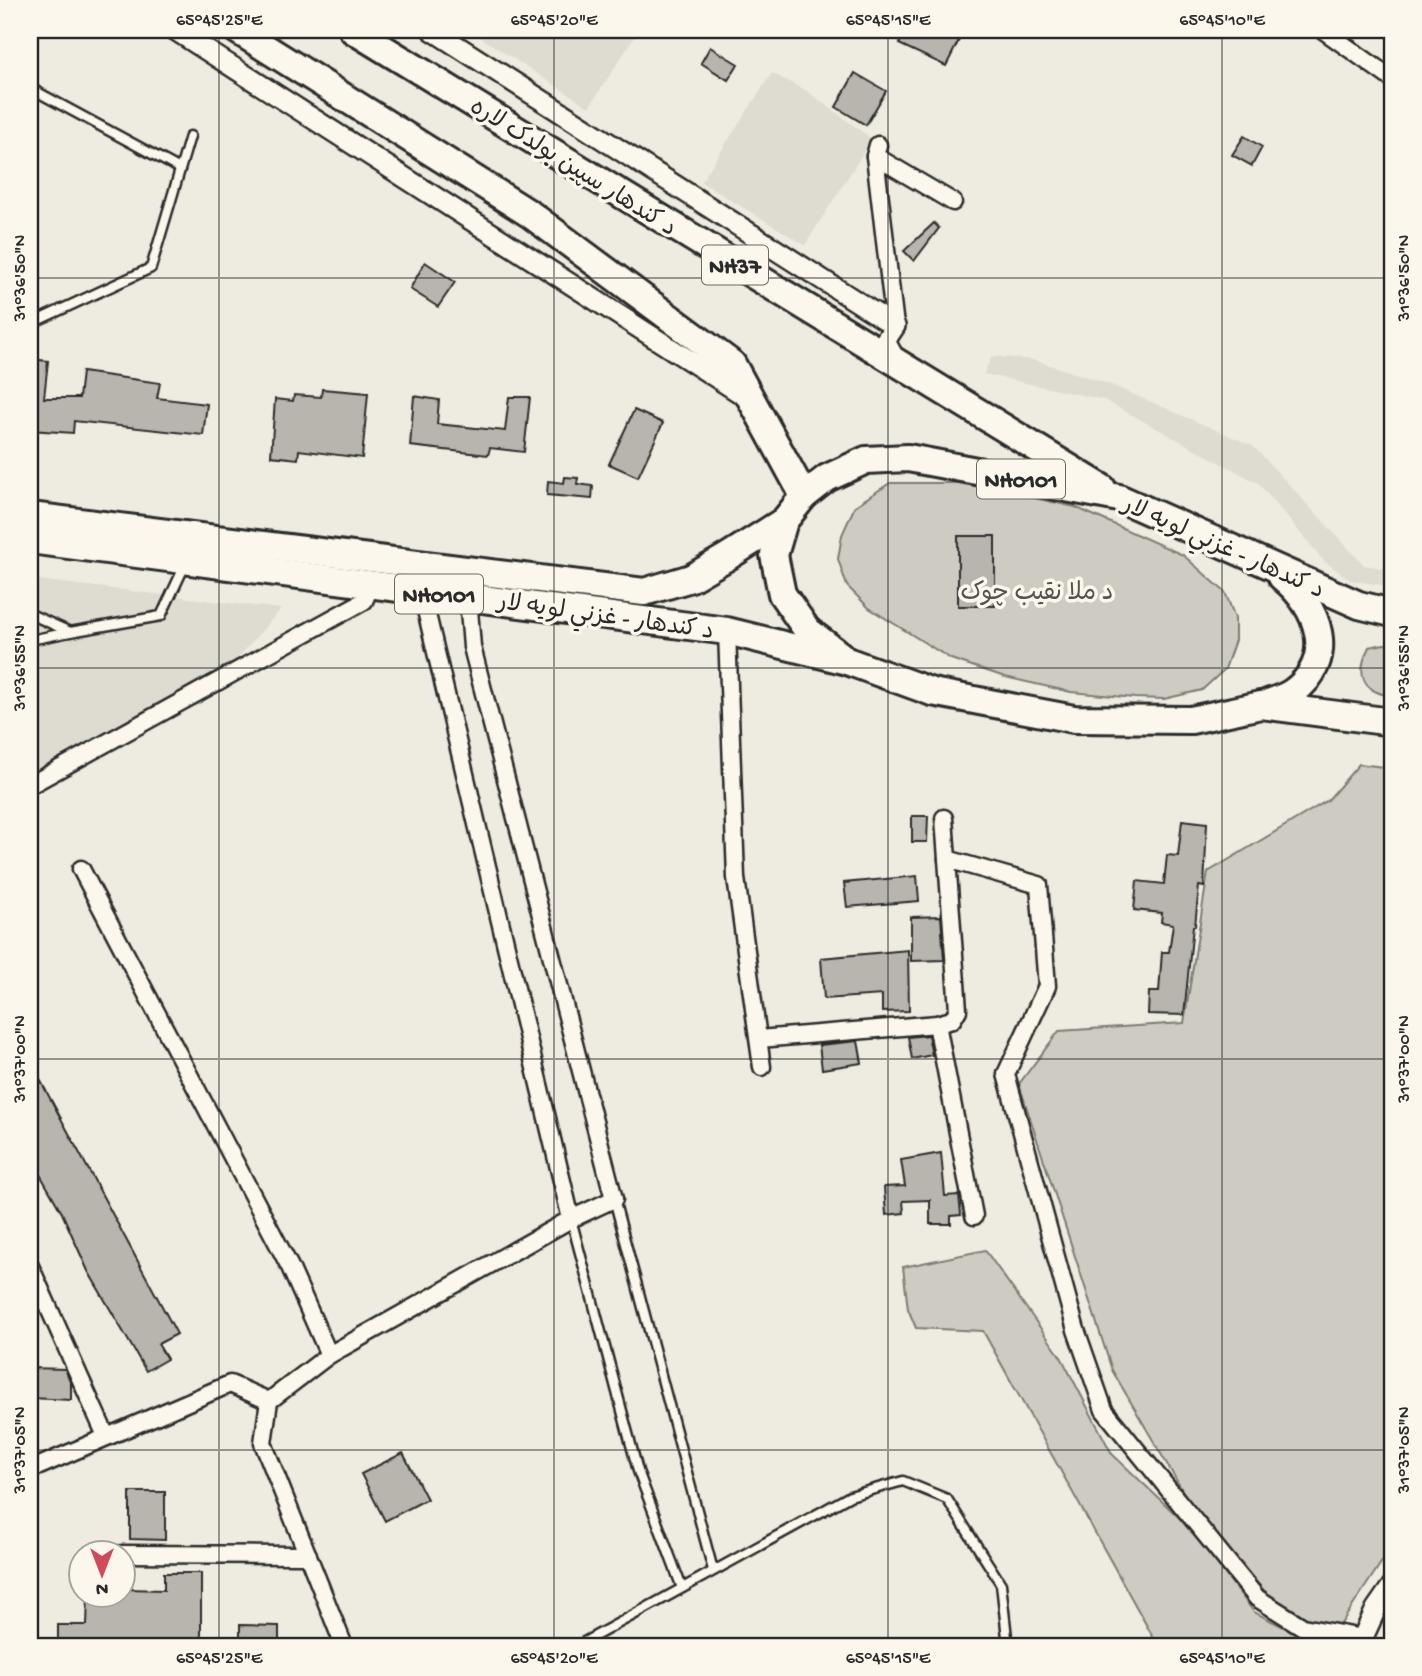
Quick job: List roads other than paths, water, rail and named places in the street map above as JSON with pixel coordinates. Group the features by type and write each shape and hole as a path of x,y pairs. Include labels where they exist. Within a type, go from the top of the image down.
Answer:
{"highway":[{"path":"237,30 530,214 732,364 804,496"},
{"name":"د کندهار سپین بولدک لاره","path":"354,30 1119,498"},
{"name":"د کندهار - غزني لويه لار","path":"30,516 422,562 644,592 691,578 784,521 804,496 827,478 866,460 908,458 1119,498 1359,605 1392,614"},
{"name":"د کندهار - غزني لويه لار","path":"784,521 774,555 782,594 807,630 847,661"},
{"name":"د کندهار - غزني لويه لار","path":"30,540 726,631 847,661 932,692 1074,719 1191,720 1261,705 1392,722"},
{"name":"NH0101","path":"1261,705 1292,693 1315,669 1321,642 1316,617 1297,589 1267,565"}],"street":[{"path":"174,30 752,400"},
{"path":"432,30 895,326"},
{"path":"1323,30 1392,79"},
{"path":"898,365 885,341 895,326 876,151 954,202"},
{"path":"422,562 419,592 571,1219"},
{"path":"30,785 364,601 372,585"},
{"path":"344,1646 263,1443 269,1401 329,1355 571,1219 614,1199 472,647 468,597"},
{"path":"726,631 736,878 762,1067"},
{"path":"759,1039 937,1024 952,1020 958,1010 944,818"},
{"path":"947,859 1040,886 1047,986 1006,1074 1076,1330 1104,1410 1258,1598 1303,1628 1361,1642 1376,1609 1392,1586"},
{"path":"81,869 290,1267 329,1355"},
{"path":"937,1024 974,1216"},
{"path":"30,1266 106,1436"},
{"path":"30,1470 230,1384 269,1401"},
{"path":"136,1555 308,1555"}],"lane":[{"path":"30,88 180,169"},
{"path":"30,324 151,268 190,136"},
{"path":"30,640 161,616 188,559"},
{"path":"30,614 70,632"},
{"path":"614,1199 713,1570"},
{"path":"571,1219 638,1471 682,1588"},
{"path":"577,1646 850,1496 903,1481 947,1499 995,1573 1001,1584 1008,1646"}],"park label":[{"name":"د ملا نقيب چوک","path":"1037,591"}]}
